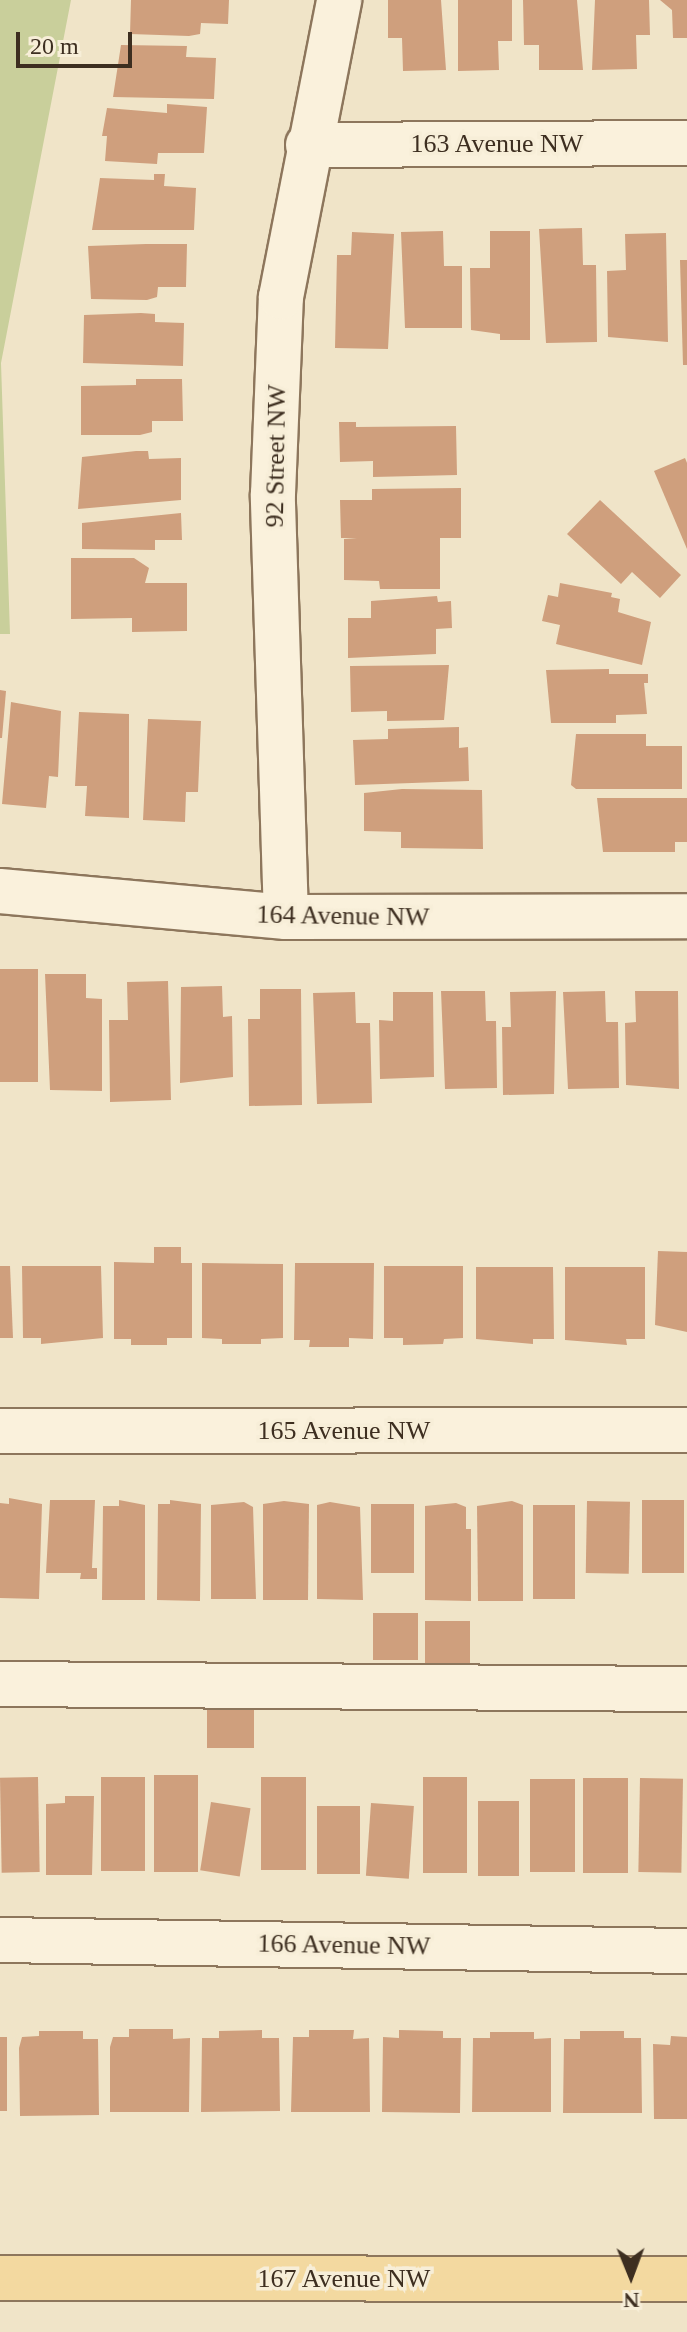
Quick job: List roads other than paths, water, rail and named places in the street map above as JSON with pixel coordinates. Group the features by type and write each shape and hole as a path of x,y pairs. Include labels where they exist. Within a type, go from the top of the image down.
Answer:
{"main road":[{"name":"167 Avenue NW","path":"0,2278 687,2279"}],"street":[{"name":"92 Street NW","path":"286,917 273,494 281,297 308,145 339,0"},
{"name":"163 Avenue NW","path":"308,145 687,143"},
{"name":"164 Avenue NW","path":"0,891 286,917 687,916"},
{"name":"165 Avenue NW","path":"0,1431 687,1430"},
{"path":"0,1684 687,1689"},
{"name":"166 Avenue NW","path":"0,1940 687,1951"}]}
